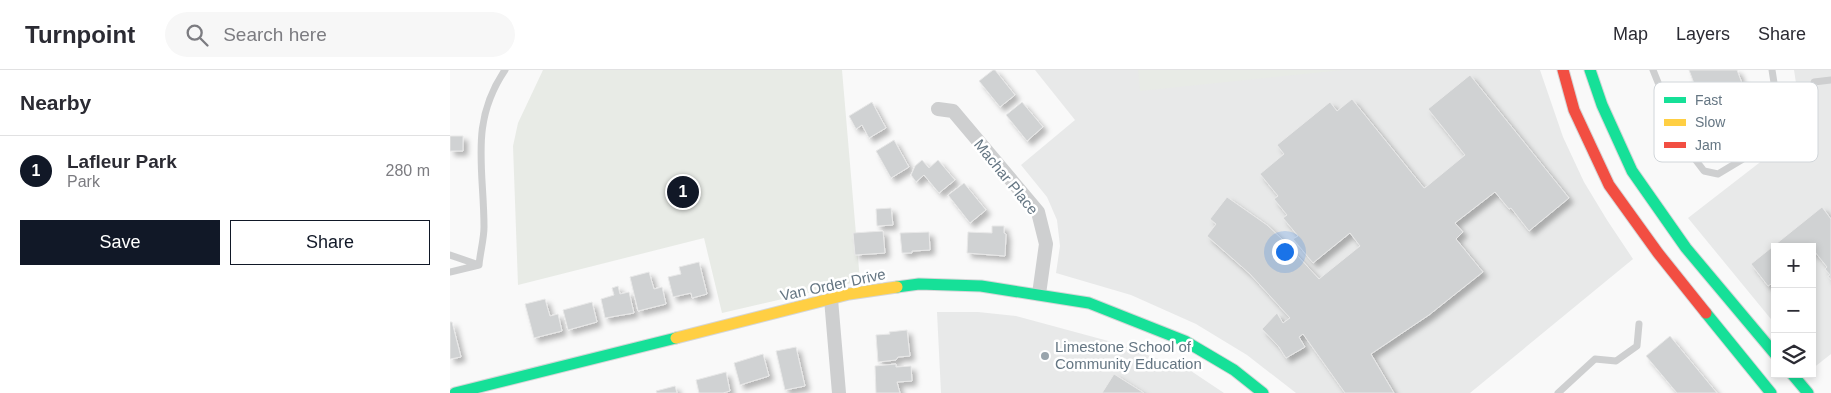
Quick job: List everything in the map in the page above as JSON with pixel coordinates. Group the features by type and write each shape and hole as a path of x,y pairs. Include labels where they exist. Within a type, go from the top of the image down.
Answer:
{"street":[{"path":"1562,70 1574,110 1610,185 1658,253 1771,393"},
{"path":"1590,70 1602,105 1632,171 1686,248 1771,349"},
{"name":"Machar Place","path":"938,109 953,111 1038,212 1046,244 1039,294"},
{"name":"Van Order Drive","path":"455,393 849,294 919,284 981,286 1089,303 1186,341 1234,370 1263,393"},
{"path":"831,299 839,393"},
{"path":"1795,378 1808,393"}],"lane":[{"path":"479,265 484,229 481,187 481,125 485,108 496,83 505,70"},
{"path":"1653,70 1658,82"},
{"path":"1814,82 1831,80"},
{"path":"1697,162 1704,171 1718,174 1738,162"},
{"path":"450,255 479,265"},
{"path":"450,272 479,265"},
{"path":"1558,393 1595,359 1616,361 1637,346 1639,324"}],"shaded area":[{"path":"543,70 842,70 860,281 722,313 704,238 518,285 513,146 518,123"},
{"path":"1035,70 1540,70 1563,137 1584,182 1633,259 1470,393 1296,393 1247,355 1196,324 1131,295 1056,273 1060,246 1057,220 1047,197 1021,165 1075,120"},
{"path":"1138,70 1343,70 1140,91"},
{"path":"1794,70 1831,70 1831,354 1816,366 1816,243 1771,243 1771,319 1688,218 1760,162 1818,162 1818,82 1796,82"},
{"name":"Limestone School of Community Education","path":"937,312 978,312 1016,316 1112,342 1191,371 1224,393 941,393"}],"building":[{"path":"995,70 1015,95 1000,107 979,81"},
{"path":"1689,70 1737,70 1742,82 1693,82"},
{"path":"1470,75 1569,198 1529,231 1511,208 1509,209 1495,192 1455,223 1463,232 1456,239 1483,272 1429,315 1371,354 1394,393 1345,393 1303,334 1299,337 1305,347 1286,358 1279,347 1262,329 1277,313 1283,323 1290,318 1250,274 1207,236 1216,224 1210,219 1227,197 1267,225 1319,279 1360,246 1350,233 1313,263 1293,239 1298,236 1283,218 1287,215 1274,199 1278,196 1260,174 1284,154 1277,145 1330,102 1337,111 1352,99 1424,188 1465,155 1428,109"},
{"path":"872,102 886,128 869,138 862,125 856,129 849,116"},
{"path":"1022,102 1043,127 1027,141 1006,115"},
{"path":"450,136 463,136 463,151 450,151"},
{"path":"894,140 909,167 891,178 876,151"},
{"path":"922,160 929,168 938,160 955,180 939,193 924,175 916,182 911,175 915,166"},
{"path":"964,183 986,210 970,223 948,195"},
{"path":"1822,207 1831,219 1831,280 1828,276 1830,275 1825,269 1827,267 1816,253 1816,243 1777,243"},
{"path":"891,208 893,225 877,226 876,209"},
{"path":"992,226 1004,226 1004,233 1006,234 1005,256 967,253 968,232 992,233"},
{"path":"883,231 885,253 855,255 853,233"},
{"path":"929,232 930,250 902,253 900,233"},
{"path":"1771,248 1771,284 1768,286 1751,264"},
{"path":"699,262 707,294 692,298 691,293 673,297 668,277 681,274 679,267"},
{"path":"649,272 654,289 662,287 666,304 638,311 630,277"},
{"path":"618,286 620,294 629,292 634,313 605,318 601,299 614,295 612,288"},
{"path":"545,299 550,316 558,314 562,331 534,338 525,304"},
{"path":"592,302 597,322 568,330 563,310"},
{"path":"450,322 452,322 461,357 450,359"},
{"path":"907,330 910,356 878,362 876,335"},
{"path":"1670,336 1717,393 1677,393 1646,356"},
{"path":"796,347 805,386 785,390 776,351"},
{"path":"763,354 769,376 740,385 734,363"},
{"path":"896,364 896,367 911,366 912,381 897,382 900,393 876,393 875,366"},
{"path":"726,372 730,391 723,393 699,393 696,380"},
{"path":"1114,374 1144,393 1102,393"},
{"path":"675,386 677,393 657,393 656,391"}],"traffic: fast":[{"path":"1590,70 1602,105 1632,171 1686,248 1771,349"},
{"path":"897,287 919,284 981,286 1089,303 1185,341 1234,370 1263,393"},
{"path":"1706,313 1771,393"},
{"path":"455,393 676,338"},
{"path":"1795,378 1808,393"}],"traffic: slow":[{"path":"676,338 849,294 897,287"}],"traffic: jam":[{"path":"1563,70 1574,110 1609,185 1658,253 1706,313"}],"place":[{"name":"Lafleur Park","path":"683,192"},
{"name":"Limestone School of Community Education","path":"1045,356"}]}
